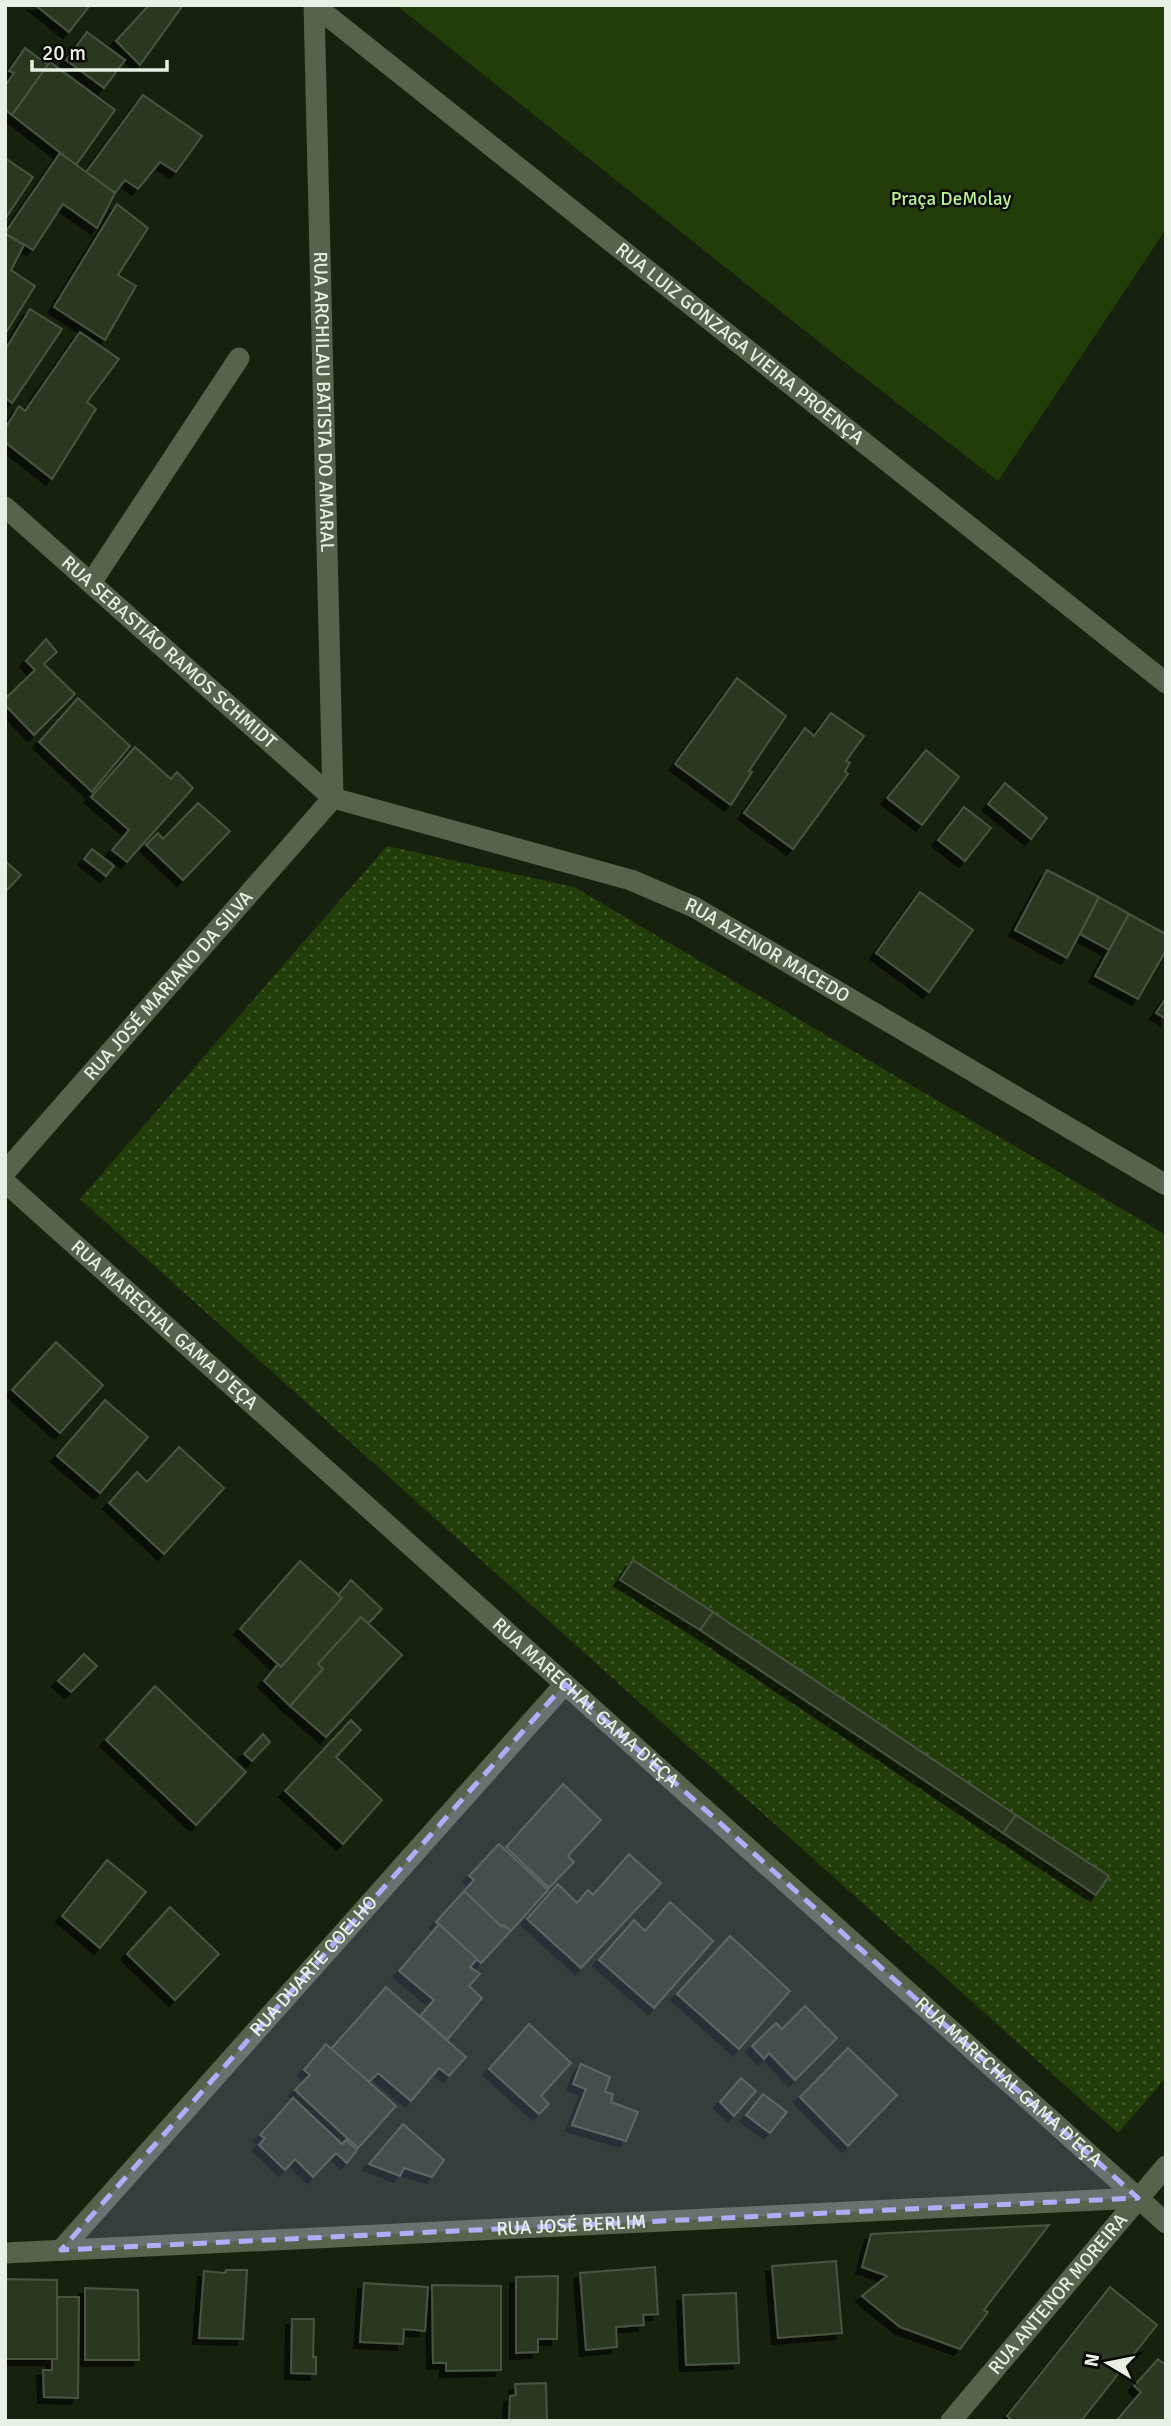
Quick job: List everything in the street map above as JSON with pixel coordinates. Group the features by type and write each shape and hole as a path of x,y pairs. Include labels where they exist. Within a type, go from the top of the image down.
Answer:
{"street":[{"name":"RUA LUIZ GONZAGA VIEIRA PROENÇA","path":"314,5 1166,683"},
{"name":"RUA ARCHILAU BATISTA DO AMARAL","path":"314,5 333,798"},
{"path":"91,583 239,358"},
{"name":"RUA SEBASTIÃO RAMOS SCHMIDT","path":"5,507 333,798"},
{"name":"RUA JOSÉ MARIANO DA SILVA","path":"5,1172 333,798"},
{"name":"RUA AZENOR MACEDO","path":"333,798 631,880 694,907 1166,1185"},
{"name":"RUA MARECHAL GAMA D'EÇA","path":"5,1182 1166,2222"},
{"name":"RUA DUARTE COELHO","path":"61,2250 565,1684"},
{"name":"RUA ANTENOR MOREIRA","path":"951,2421 1166,2166"},
{"name":"RUA JOSÉ BERLIM","path":"5,2253 1138,2198"}],"highlighted area":[{"path":"565,1684 1138,2198 61,2250"}],"green space":[{"name":"Praça DeMolay","path":"396,5 1166,5 1166,229 998,481"},
{"path":"387,846 574,887 1166,1235 1166,2078 1118,2133 80,1199"}],"building":[{"path":"35,5 90,5 69,32"},
{"path":"149,5 183,5 140,65 116,41"},
{"path":"87,32 125,60 104,88 66,60"},
{"path":"25,48 48,65 12,115 5,110 5,86 14,73 9,71"},
{"path":"50,62 115,110 76,165 12,115"},
{"path":"143,95 202,136 176,172 160,162 138,189 125,180 115,193 86,172"},
{"path":"60,153 115,193 97,228 63,204 33,250 5,233"},
{"path":"5,158 33,177 5,219"},
{"path":"117,204 148,228 118,275 136,286 105,340 54,307"},
{"path":"5,234 24,245 11,270 35,286 5,334"},
{"path":"30,309 62,329 12,403 5,398 5,350"},
{"path":"80,332 119,359 87,402 96,409 52,479 5,442 5,429 19,406 25,411"},
{"path":"46,639 57,652 44,664 75,694 34,735 5,705 5,699 35,670 26,661"},
{"path":"737,678 786,716 749,771 752,772 731,805 675,764"},
{"path":"78,698 130,746 92,792 39,742"},
{"path":"831,713 864,736 846,761 850,763 845,771 848,774 793,849 744,813 805,728 814,736"},
{"path":"135,747 171,779 177,772 193,788 127,862 112,850 129,830 91,797"},
{"path":"926,750 959,777 922,825 887,798"},
{"path":"1005,783 1047,818 1031,839 988,804"},
{"path":"198,803 230,831 183,880 146,845 158,833 163,839"},
{"path":"964,807 991,828 965,861 938,840"},
{"path":"92,849 114,866 106,876 84,859"},
{"path":"5,861 21,875 5,892"},
{"path":"1047,870 1099,897 1067,958 1015,930"},
{"path":"920,892 973,930 929,992 876,953"},
{"path":"1099,897 1129,914 1109,950 1080,934"},
{"path":"1129,914 1166,934 1166,950 1138,999 1095,976"},
{"path":"1166,998 1166,1019 1156,1013"},
{"path":"56,1342 103,1385 60,1433 12,1390"},
{"path":"105,1400 148,1437 100,1493 57,1456"},
{"path":"179,1447 224,1488 164,1554 109,1503 137,1472 147,1482"},
{"path":"633,1560 713,1612 700,1630 620,1580"},
{"path":"300,1561 342,1598 281,1667 240,1629"},
{"path":"351,1580 382,1609 368,1624 361,1617 318,1664 323,1669 290,1706 264,1681 278,1664 281,1667 342,1598 338,1595"},
{"path":"713,1612 1016,1815 1003,1833 700,1630"},
{"path":"361,1617 402,1655 326,1737 290,1706 323,1669 318,1664"},
{"path":"84,1654 97,1666 71,1692 58,1681"},
{"path":"155,1686 246,1772 196,1825 106,1740"},
{"path":"351,1720 361,1730 336,1757 382,1800 343,1844 285,1791"},
{"path":"263,1734 270,1742 252,1761 244,1754"},
{"path":"563,1784 601,1820 568,1856 574,1862 549,1888 506,1847"},
{"path":"1016,1815 1109,1876 1096,1895 1003,1833"},
{"path":"499,1844 548,1890 511,1931 503,1925 502,1927 464,1891 474,1880 469,1876"},
{"path":"629,1854 661,1883 581,1968 527,1919 558,1884 577,1903 588,1890 593,1895"},
{"path":"107,1860 146,1892 100,1948 62,1916"},
{"path":"464,1891 502,1927 503,1925 511,1931 481,1963 436,1922"},
{"path":"670,1902 713,1941 654,2008 599,1960 634,1920 645,1931"},
{"path":"170,1907 219,1954 175,2000 127,1954"},
{"path":"439,1924 477,1959 470,1967 480,1974 469,1986 482,1998 447,2040 420,2016 434,2000 399,1971"},
{"path":"730,1936 790,1991 739,2049 677,1994"},
{"path":"386,1987 466,2057 449,2076 439,2068 411,2101 378,2073 369,2082 331,2049"},
{"path":"805,2006 837,2038 795,2080 769,2053 764,2059 752,2046 776,2023 782,2029"},
{"path":"529,2024 571,2063 541,2096 549,2104 539,2114 489,2069"},
{"path":"326,2044 396,2106 358,2148 295,2090 310,2075 304,2070"},
{"path":"848,2048 897,2095 848,2146 800,2097"},
{"path":"581,2064 610,2077 605,2092 613,2094 611,2102 638,2112 626,2141 572,2125 586,2089 573,2084"},
{"path":"741,2078 756,2091 734,2116 720,2102"},
{"path":"763,2094 787,2112 770,2133 746,2115"},
{"path":"293,2098 342,2144 346,2140 357,2150 347,2163 336,2153 313,2177 295,2159 285,2170 259,2145 265,2138 260,2135"},
{"path":"403,2124 444,2160 432,2177 404,2168 400,2176 369,2164"},
{"path":"1049,2225 984,2310 988,2312 960,2349 900,2327 862,2296 887,2276 862,2267 871,2234"},
{"path":"836,2261 842,2333 778,2338 772,2266"},
{"path":"655,2267 658,2314 643,2315 644,2325 616,2327 617,2347 586,2350 580,2273"},
{"path":"226,2270 247,2270 243,2339 199,2338 204,2271 225,2273"},
{"path":"558,2276 557,2339 538,2339 538,2352 516,2353 516,2277"},
{"path":"5,2279 57,2280 57,2359 5,2359"},
{"path":"364,2283 428,2287 425,2331 404,2329 403,2344 360,2342"},
{"path":"432,2285 501,2286 501,2370 446,2371 446,2363 433,2363"},
{"path":"1110,2287 1157,2325 1081,2421 1013,2421 1007,2416"},
{"path":"85,2288 138,2290 139,2360 85,2360"},
{"path":"736,2293 739,2363 686,2365 683,2295"},
{"path":"57,2297 79,2297 78,2398 44,2397 43,2370 52,2370 52,2359 57,2359"},
{"path":"292,2319 314,2319 313,2357 316,2357 316,2374 291,2373"},
{"path":"1158,2359 1166,2365 1166,2421 1116,2421 1141,2392 1134,2386"},
{"path":"546,2383 547,2421 509,2421 510,2396 516,2395 515,2384"}]}
